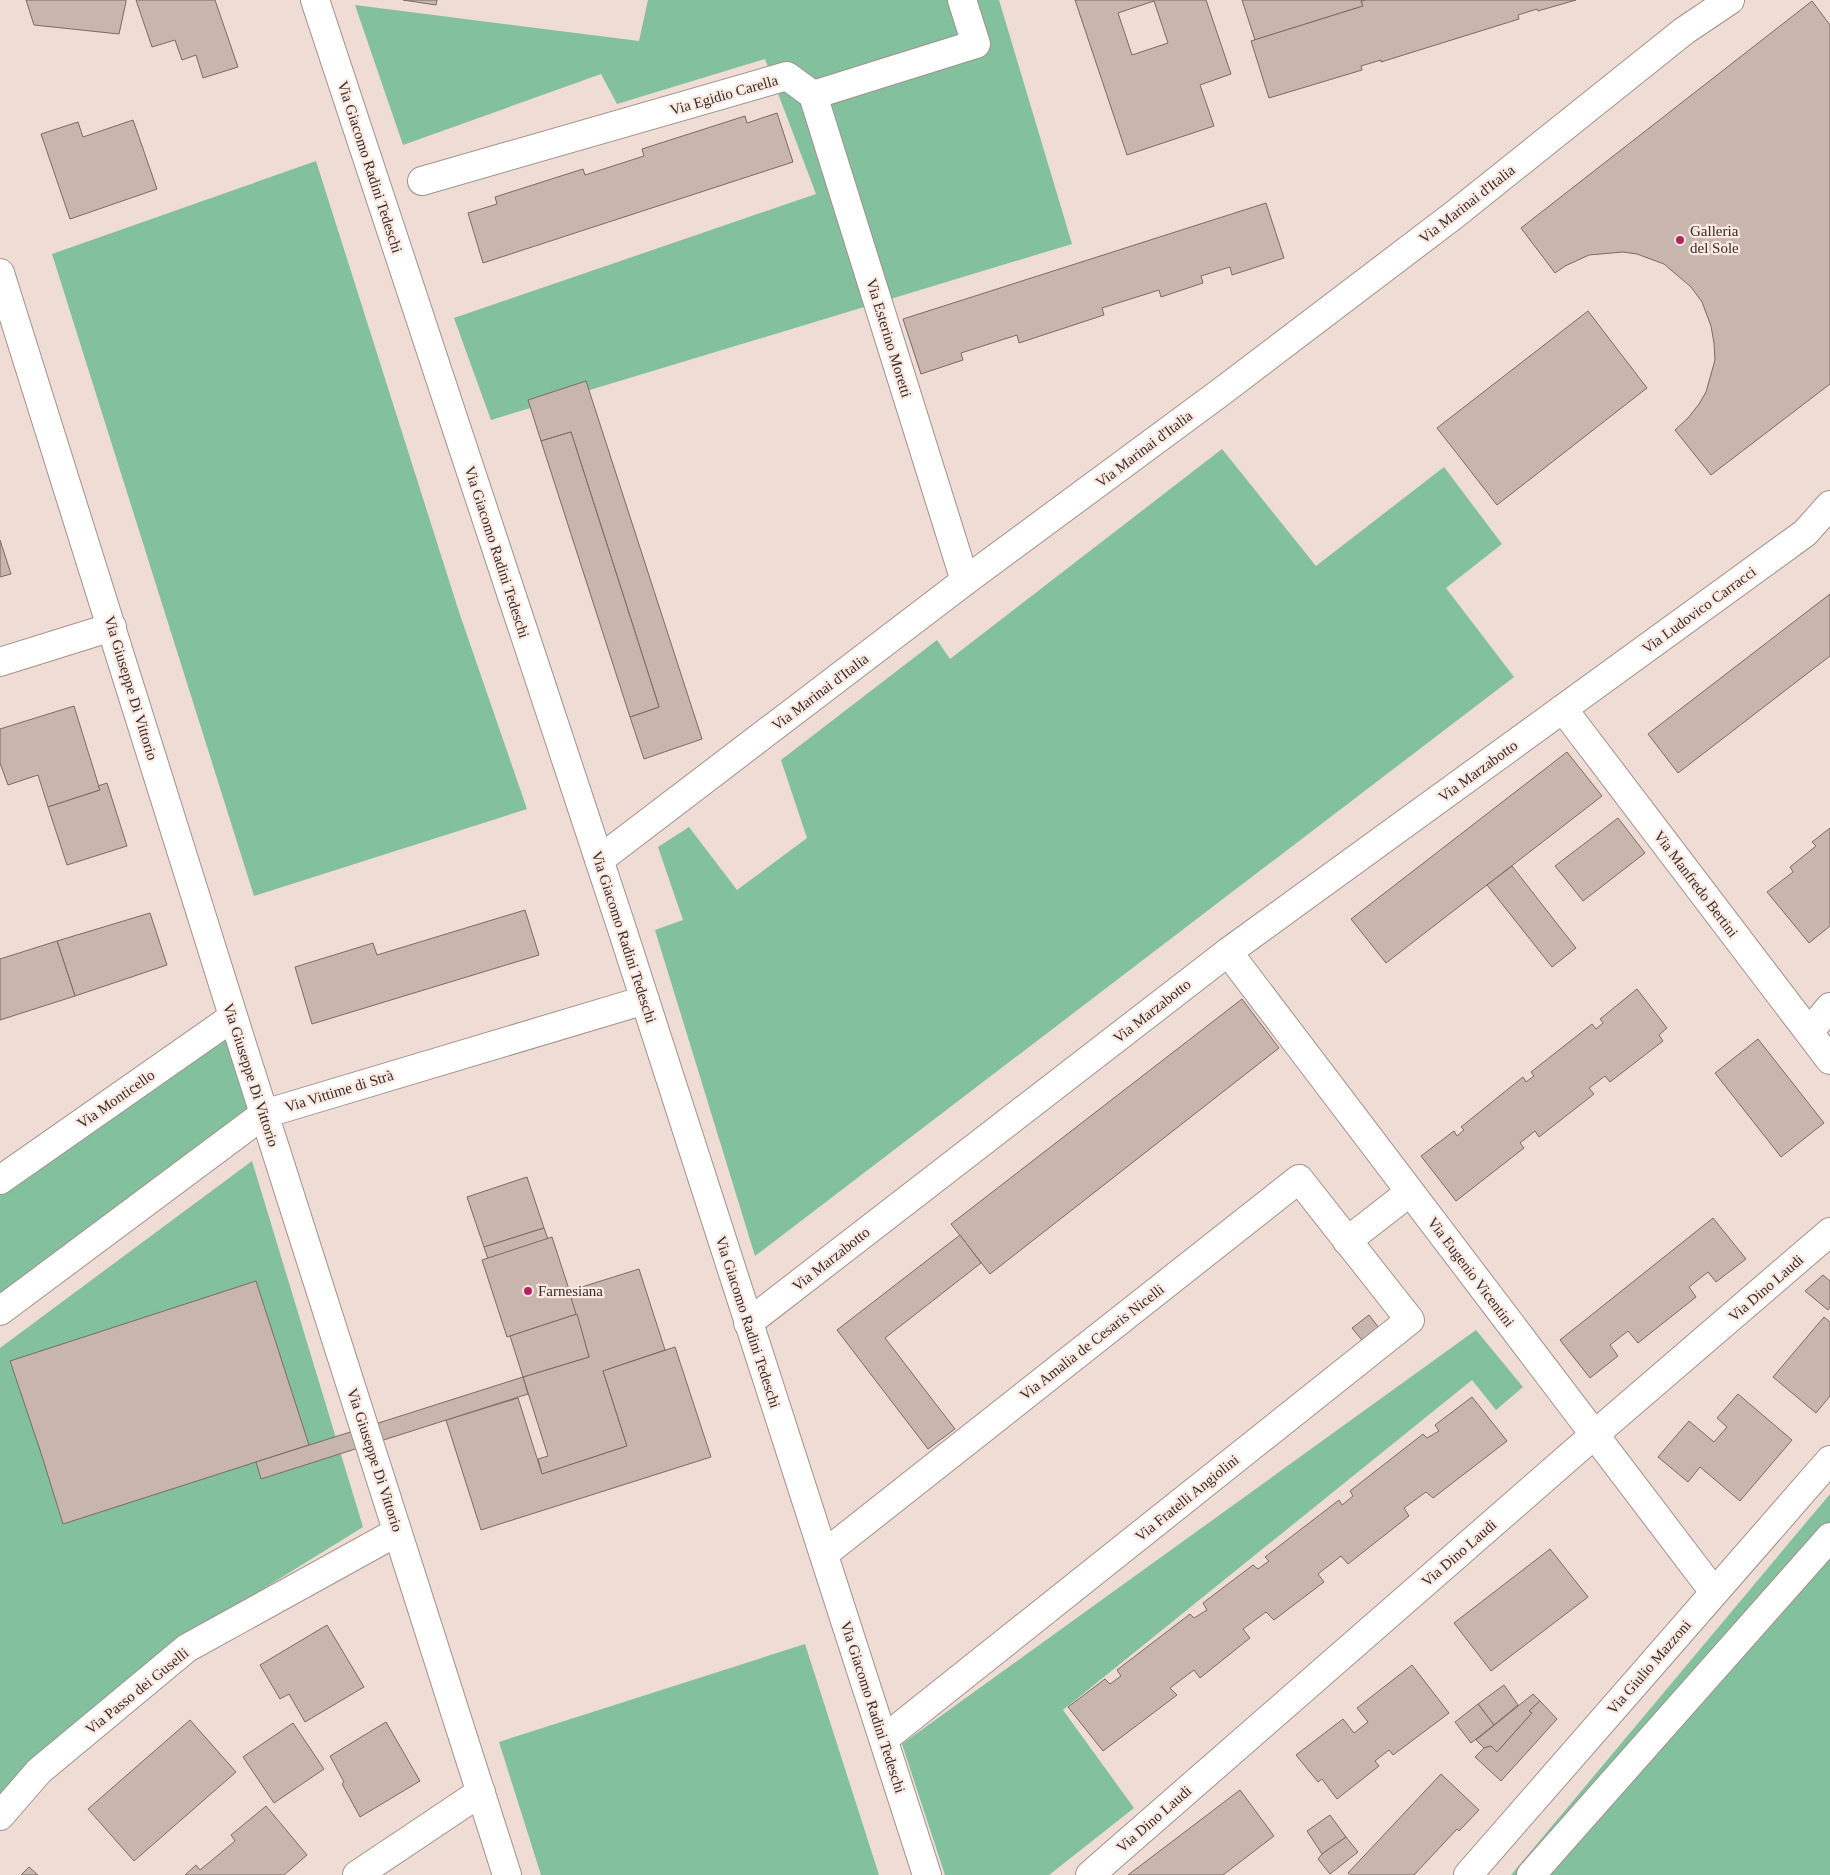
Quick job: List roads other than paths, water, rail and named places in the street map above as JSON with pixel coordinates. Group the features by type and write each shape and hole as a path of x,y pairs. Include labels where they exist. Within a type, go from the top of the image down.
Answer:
{"street":[{"name":"Via Giacomo Radini Tedeschi","path":"315,0 645,1000 928,1875"},
{"path":"813,95 976,44 962,0"},
{"path":"1684,31 1693,0"},
{"name":"Via Marinai d'Italia","path":"599,860 965,581 1213,398 1454,215 1684,31 1730,0"},
{"name":"Via Egidio Carella","path":"422,181 788,76 813,95"},
{"name":"Via Esterino Moretti","path":"813,95 965,581"},
{"name":"Via Giuseppe Di Vittorio","path":"0,272 233,1017 507,1875"},
{"name":"Via Ludovico Carracci","path":"1562,709 1805,533 1830,505"},
{"path":"0,662 112,627"},
{"name":"Via Marzabotto","path":"748,1323 1228,952 1562,709"},
{"name":"Via Manfredo Bertini","path":"1562,709 1830,1060"},
{"name":"Via Eugenio Vicentini","path":"1228,952 1714,1592"},
{"name":"Via Vittime di Strà","path":"0,1311 264,1114 645,1000"},
{"path":"1809,1032 1830,1007"},
{"name":"Via Monticello","path":"0,1180 233,1017"},
{"name":"Via Amalia de Cesaris Nicelli","path":"824,1554 1299,1179 1347,1241"},
{"path":"1347,1241 1410,1192"},
{"name":"Via Dino Laudi","path":"1090,1875 1594,1435 1830,1232"},
{"name":"Via Fratelli Angiolini","path":"884,1739 1410,1320 1347,1241"},
{"name":"Via Giulio Mazzoni","path":"1468,1875 1830,1460"},
{"name":"Via Passo dei Guselli","path":"0,1816 39,1771 187,1648 398,1532"},
{"path":"1531,1875 1830,1537"},
{"path":"357,1875 481,1792"}],"place":[{"name":"Galleria del Sole","path":"1680,240"},
{"name":"Farnesiana","path":"528,1291"}]}
